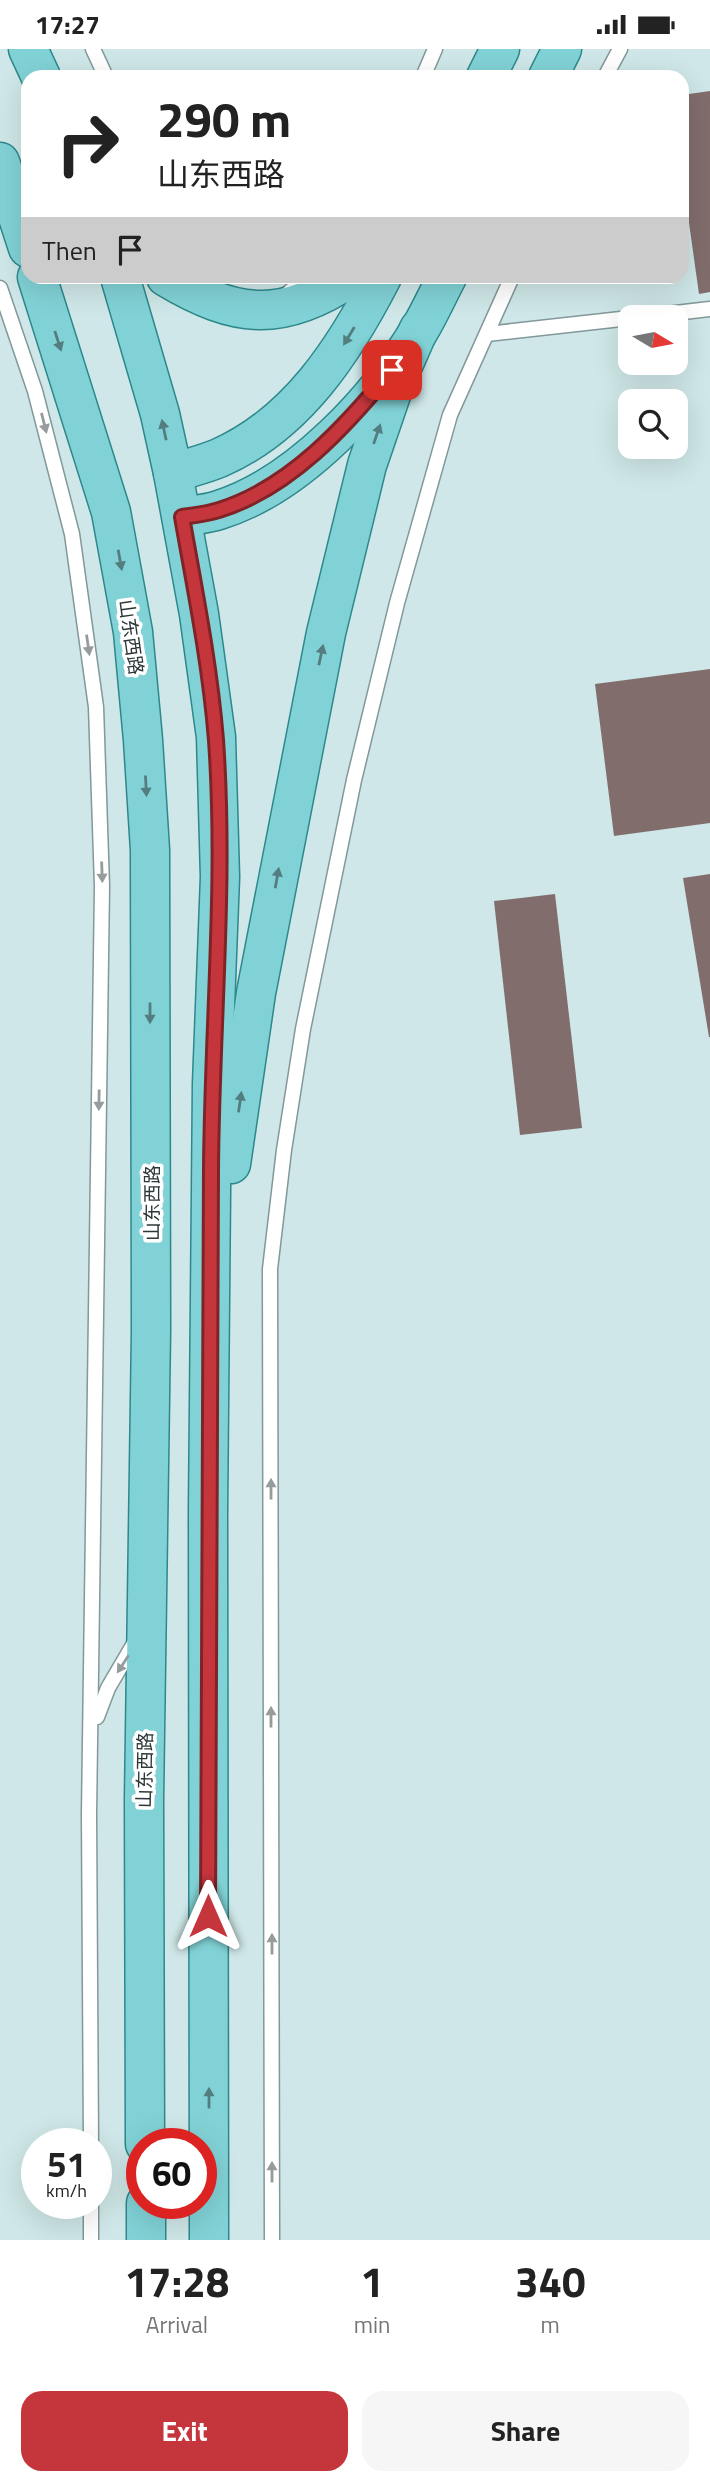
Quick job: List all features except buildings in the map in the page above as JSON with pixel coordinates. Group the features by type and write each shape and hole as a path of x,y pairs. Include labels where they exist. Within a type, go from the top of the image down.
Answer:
{"main road":[{"path":"29,49 38,70"},
{"path":"490,70 500,49"},
{"path":"552,70 562,49"},
{"path":"0,162 21,226"},
{"name":"山东西路","path":"39,284 111,512 133,632 150,851 151,1331 144,1799 145,2128"},
{"path":"122,284 160,414 173,473 199,614 216,737 220,877 212,1084 208,1512 209,2240"},
{"path":"197,287 239,308 268,310 292,307 316,299 340,284"},
{"path":"173,473 219,458 270,428 290,410 338,352 378,284"},
{"path":"208,1512 220,1235 256,993 312,700 351,529 379,429 419,329 443,284"},
{"path":"182,517 217,511 251,498 285,476 335,433 373,393 419,329"},
{"path":"146,2219 146,2240"}],"lane":[{"path":"93,49 104,70"},
{"path":"426,70 435,49"},
{"path":"610,70 620,49"},
{"path":"268,310 299,284"},
{"path":"272,2240 272,1256 284,1150 303,1029 354,781 397,603 450,415 509,284"},
{"path":"0,288 35,391 72,534 96,707 102,886 91,1745 91,2128"},
{"path":"688,312 710,309"},
{"path":"487,334 618,319"},
{"path":"91,1745 101,1702 129,1654 147,1600"},
{"path":"91,2219 92,2240"}],"route":[{"path":"208,1916 212,1084 220,877 219,810 216,737 182,517 217,511 251,498 285,476 335,433 392,370"}]}
